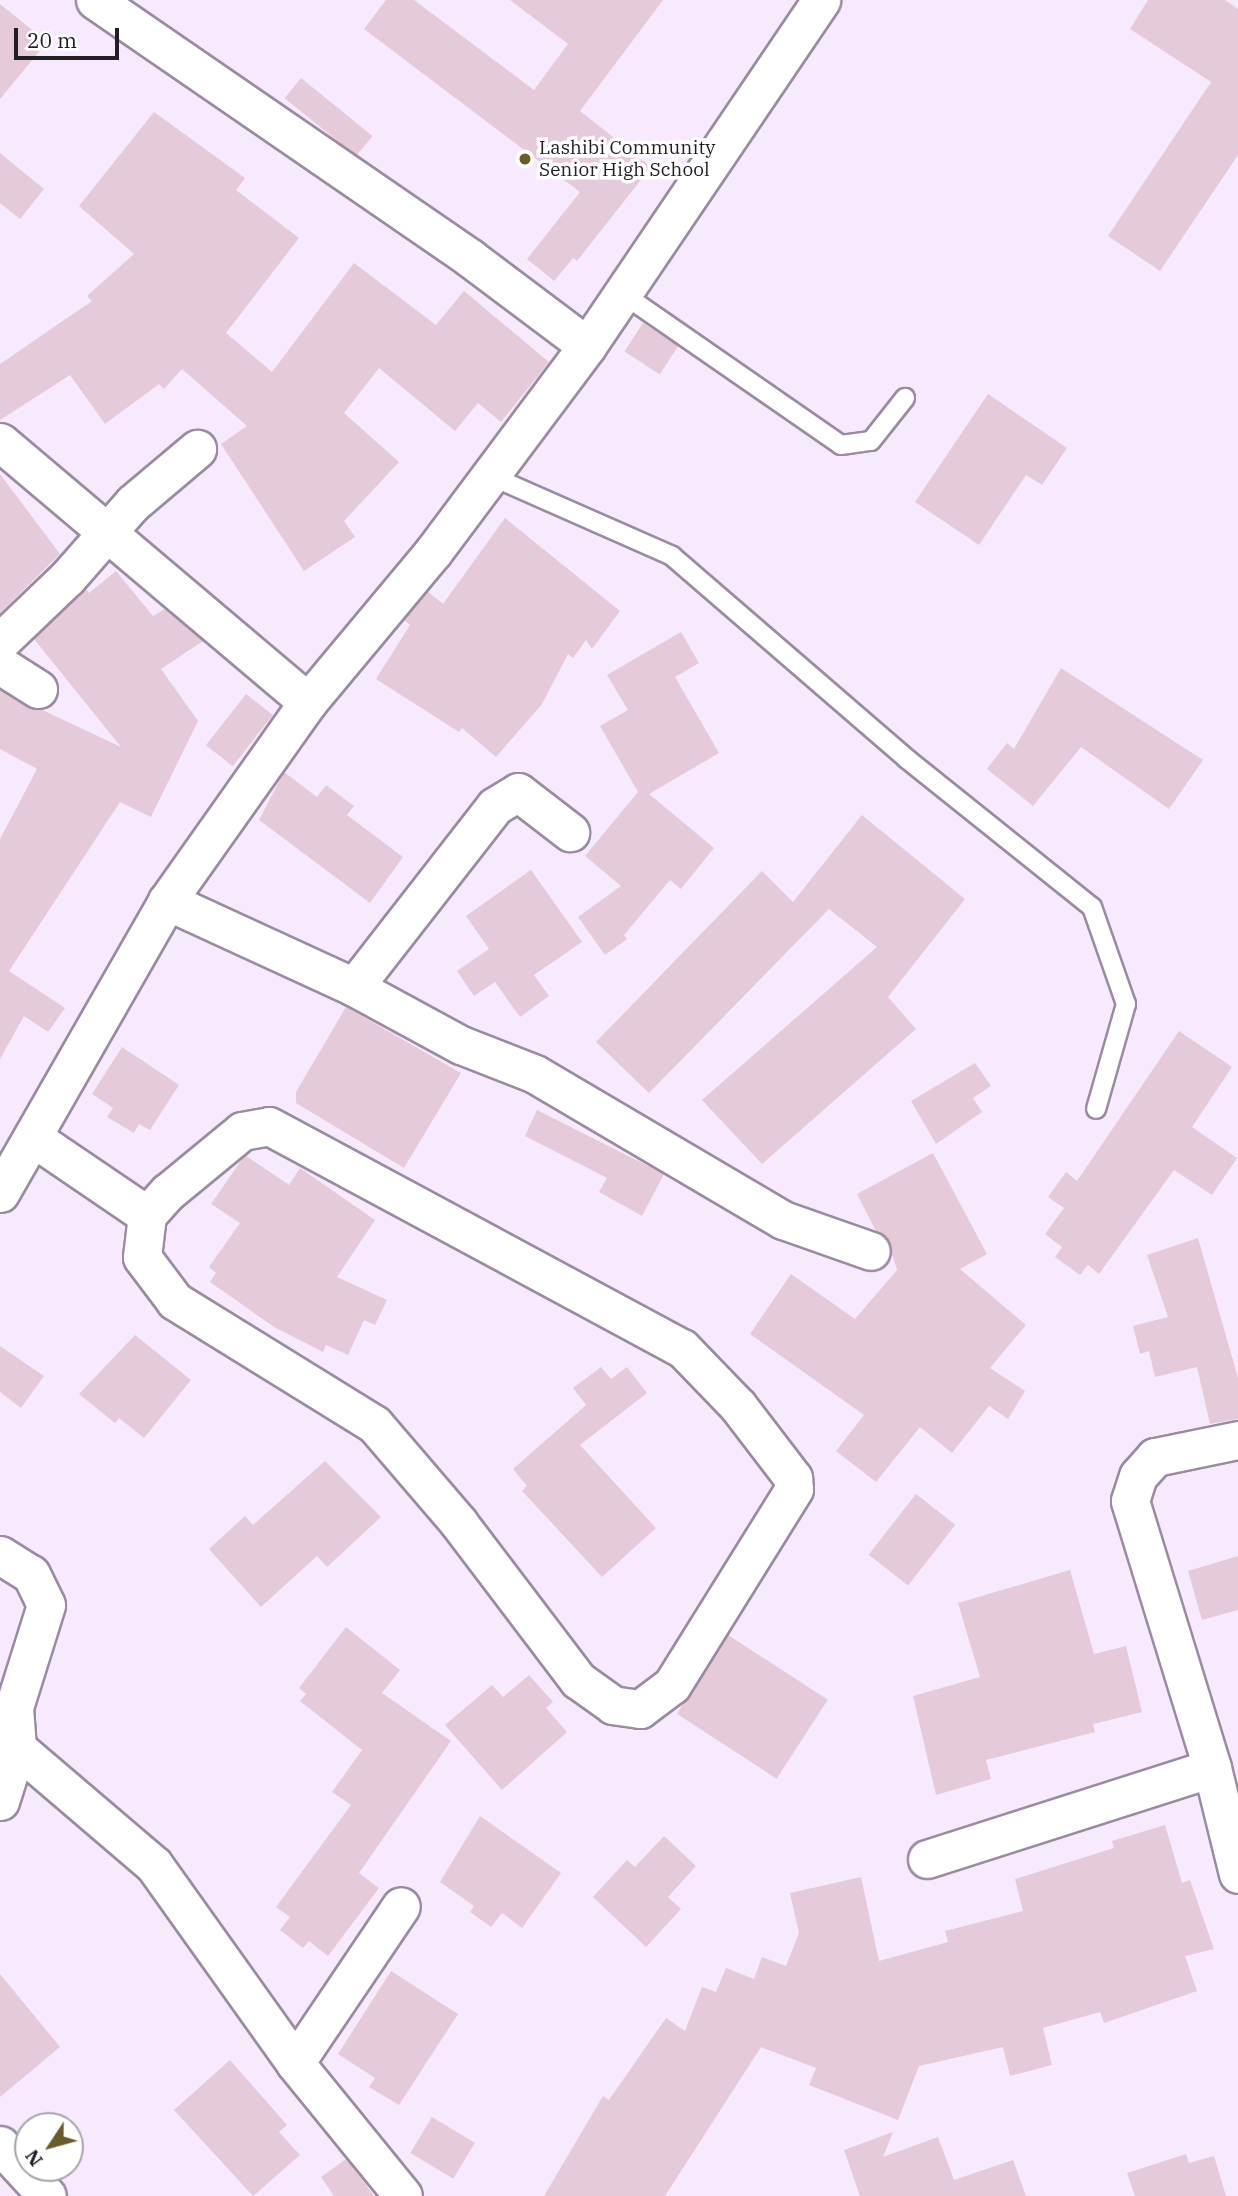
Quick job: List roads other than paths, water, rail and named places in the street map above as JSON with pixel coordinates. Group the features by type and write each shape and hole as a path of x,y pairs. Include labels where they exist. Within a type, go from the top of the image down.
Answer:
{"street":[{"path":"95,0 470,258 587,346"},
{"path":"0,1193 35,1139 167,901 308,702 491,476 587,346 821,0"},
{"path":"0,442 308,702"},
{"path":"0,642 106,532 197,449"},
{"path":"0,665 38,689"},
{"path":"354,987 495,806 518,792 570,832"},
{"path":"167,901 354,987 461,1045 535,1074 783,1220 871,1251"},
{"path":"269,1126 319,1148 682,1348 771,1447 793,1478 794,1489 672,1685 640,1709 613,1705 578,1681 459,1523 374,1424 175,1301 142,1257 146,1215 242,1131 269,1126"},
{"path":"35,1139 146,1215"},
{"path":"1238,1440 1155,1457 1138,1476 1130,1501 1212,1768 1238,1874"},
{"path":"0,1555 31,1574 46,1605 14,1707 17,1748 0,1801"},
{"path":"17,1748 154,1866 295,2063 403,2196"},
{"path":"927,1859 1212,1768"},
{"path":"295,2063 401,1906"},
{"path":"0,2145 47,2196"}],"lane":[{"path":"623,293 841,445 871,441 905,398"},
{"path":"491,476 672,556 907,759 1092,907 1126,1004 1096,1109"}],"place":[{"name":"Lashibi Community Senior High School","path":"525,159"}]}
